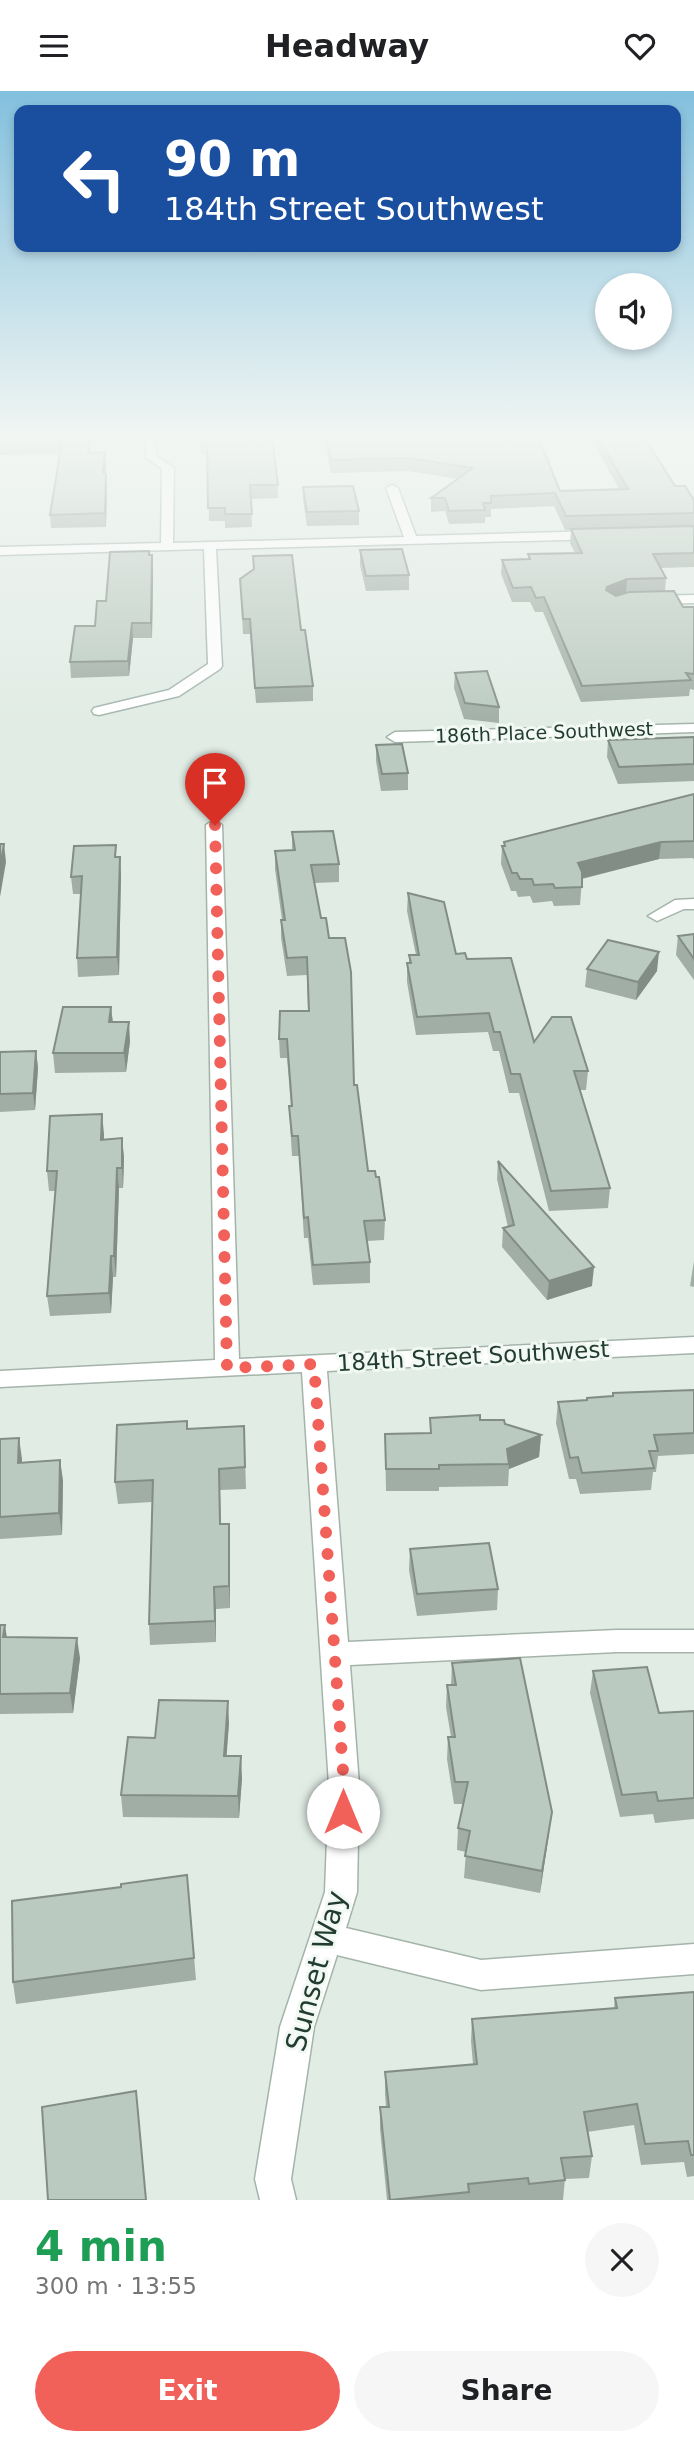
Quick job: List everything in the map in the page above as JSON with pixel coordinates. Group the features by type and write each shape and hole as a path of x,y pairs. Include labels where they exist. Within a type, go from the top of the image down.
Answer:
{"street":[{"path":"167,535 167,547"},
{"path":"0,551 592,535"},
{"path":"99,711 174,693 215,666 210,546"},
{"path":"637,600 694,599"},
{"name":"186th Place Southwest","path":"395,737 694,728"},
{"path":"215,825 227,1368"},
{"path":"657,916 681,904 694,904"},
{"name":"184th Street Southwest","path":"0,1379 694,1345"},
{"name":"Sunset Way","path":"278,2200 273,2179 297,2027 341,1892 344,1785 314,1364"},
{"path":"335,1654 617,1641 694,1641"},
{"path":"326,1938 481,1975 694,1959"}],"building":[{"path":"574,535 694,535 694,553 653,554 666,578 627,579 607,587 606,590 616,596 629,592 674,591 683,607 694,607 694,674 686,673 691,680 582,686 544,597 536,598 531,587 513,588 502,560 530,559 528,554 582,553"},
{"path":"402,549 409,575 366,576 360,550"},
{"path":"149,551 149,555 152,555 151,623 132,623 128,661 70,662 75,626 95,626 97,601 106,601 110,552"},
{"path":"292,555 301,630 305,630 313,686 255,688 250,619 243,619 240,579 254,569 253,556"},
{"path":"487,671 499,707 465,703 455,673"},
{"path":"694,737 694,764 619,767 608,740"},
{"path":"402,744 408,773 382,774 376,745"},
{"path":"694,794 694,841 661,842 578,863 582,872 582,887 555,888 553,884 534,885 532,879 520,879 517,873 512,873 502,846 505,846 504,842"},
{"path":"333,831 339,864 311,865 321,918 326,918 329,938 345,938 351,972 354,1085 357,1085 368,1171 375,1171 376,1177 379,1177 385,1220 364,1221 370,1262 313,1265 308,1217 304,1218 298,1136 292,1136 287,1039 279,1039 280,1011 309,1011 307,957 287,958 281,920 285,920 275,851 295,850 292,832"},
{"path":"0,844 4,844 0,867"},
{"path":"116,845 115,857 120,857 117,957 77,958 82,876 71,877 74,846"},
{"path":"408,893 444,902 456,954 465,953 467,959 511,958 534,1042 552,1017 571,1017 588,1071 574,1071 610,1188 551,1191 520,1074 511,1074 500,1032 494,1032 489,1013 417,1017 407,963 411,963 409,955 419,955"},
{"path":"694,934 694,959 678,936"},
{"path":"608,940 659,952 638,982 587,969"},
{"path":"63,1007 111,1007 109,1022 129,1022 124,1053 53,1053"},
{"path":"36,1051 33,1093 0,1094 0,1052"},
{"path":"102,1114 101,1140 122,1138 122,1168 117,1168 114,1256 111,1256 109,1293 47,1296 57,1171 47,1171 50,1116"},
{"path":"498,1161 594,1267 549,1281 503,1228 514,1225"},
{"path":"694,1390 694,1433 654,1435 658,1451 649,1451 654,1468 582,1473 578,1457 570,1458 558,1402 613,1396 613,1393"},
{"path":"480,1415 480,1420 504,1420 505,1424 541,1435 507,1449 509,1464 439,1465 439,1469 386,1469 385,1434 431,1433 430,1418"},
{"path":"187,1421 187,1429 244,1426 245,1467 219,1469 220,1524 229,1524 229,1586 214,1587 215,1621 149,1624 153,1480 115,1482 117,1425"},
{"path":"19,1438 18,1463 60,1460 59,1513 0,1517 0,1439"},
{"path":"489,1543 498,1589 417,1594 410,1549"},
{"path":"0,1625 5,1625 3,1637 77,1638 70,1693 0,1694"},
{"path":"520,1658 552,1812 542,1871 465,1856 470,1831 458,1828 468,1782 455,1782 448,1737 455,1737 447,1685 456,1685 452,1663"},
{"path":"647,1667 659,1713 694,1711 694,1798 658,1801 656,1792 622,1795 593,1671"},
{"path":"159,1700 228,1701 224,1756 241,1756 238,1796 121,1795 128,1737 155,1738"},
{"path":"187,1875 194,1958 13,1982 12,1901 121,1887 121,1884"},
{"path":"694,1992 694,2155 691,2155 688,2141 645,2144 637,2104 584,2112 592,2156 561,2158 565,2180 529,2184 528,2178 468,2184 469,2192 390,2200 380,2107 389,2107 385,2072 477,2064 472,2019 617,2008 615,1998"},
{"path":"136,2091 146,2200 48,2200 42,2107"}],"route":[{"path":"215,825 227,1368 314,1364 344,1785 343,1812"}]}
